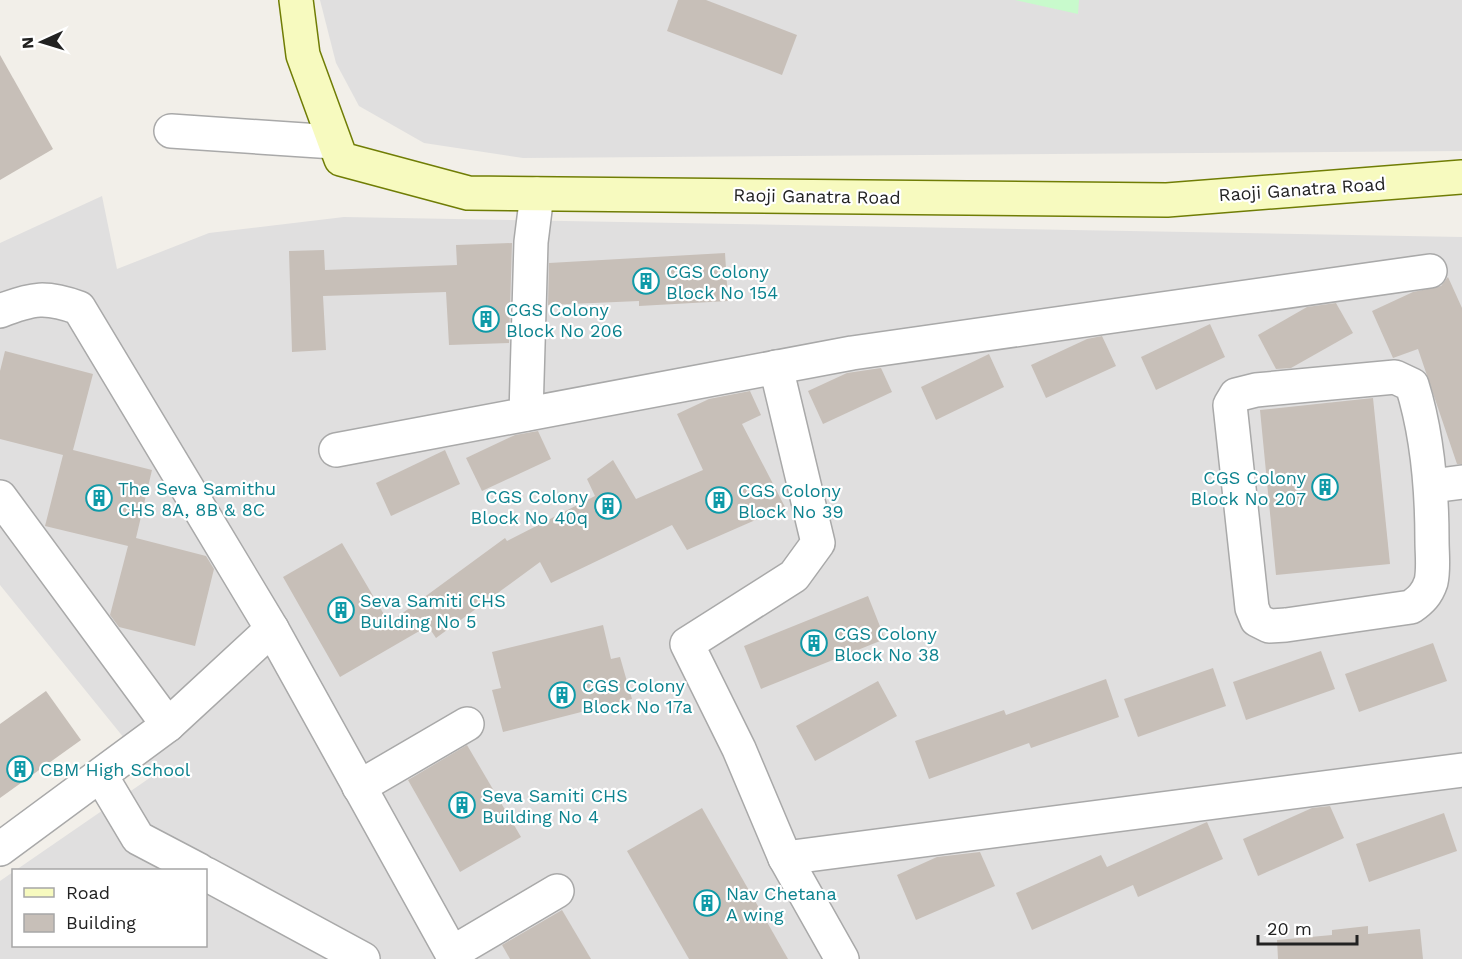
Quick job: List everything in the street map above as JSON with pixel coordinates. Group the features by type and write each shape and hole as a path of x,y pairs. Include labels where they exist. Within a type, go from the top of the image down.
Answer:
{"street":[{"name":"Raoji Ganatra Road","path":"296,0 303,55 341,159 468,193 1167,200 1462,177"},
{"path":"171,131 334,142"},
{"path":"526,414 531,242 537,194"},
{"path":"336,450 852,353 1430,271"},
{"path":"0,311 22,303 53,298 79,308 272,628 453,956 557,891"},
{"path":"776,367 818,543 794,576 687,644 739,749 784,858 842,959"},
{"path":"1395,377 1406,380 1412,385 1447,484 1431,582 1423,599 1411,607 1286,625 1269,626 1257,620 1252,608 1230,420 1230,405 1236,395 1256,390 1395,377"},
{"path":"0,497 168,725"},
{"path":"0,849 168,725 272,628"},
{"path":"359,787 467,724"},
{"path":"784,858 1462,770"},
{"path":"100,776 138,838 197,869"},
{"path":"207,875 363,959"}],"shaded area":[{"path":"320,0 1462,0 1462,151 523,158 424,143 359,106 336,63"},
{"path":"102,196 117,269 209,233 344,217 1462,237 1462,959 0,959 0,881 12,873 12,947 207,947 207,869 17,869 154,775 0,585 0,243"}],"green space":[{"path":"1015,0 1079,0 1078,14"}],"building":[{"path":"678,0 706,0 797,35 782,75 667,31"},
{"path":"0,55 53,149 0,180"},
{"name":"CGS Colony Block No 206","path":"512,243 509,343 449,345 446,292 323,296 326,350 292,352 289,251 324,250 325,270 457,265 456,245"},
{"name":"CGS Colony Block No 154","path":"725,253 728,301 639,306 639,301 548,305 549,263"},
{"path":"1448,277 1462,308 1462,464 1457,464 1418,349 1393,358 1372,311 1413,292 1441,286"},
{"path":"1336,303 1353,333 1291,368 1276,369 1258,335 1307,307"},
{"path":"1210,324 1225,357 1156,390 1141,357"},
{"path":"1102,336 1116,366 1046,398 1031,365 1087,339"},
{"name":"The Seva Samithu CHS 8A, 8B & 8C","path":"5,351 93,374 73,450 152,470 136,538 206,556 214,569 195,646 119,627 110,615 128,546 45,526 63,455 0,439 0,371"},
{"path":"989,354 1004,387 936,420 921,387"},
{"path":"881,368 892,392 823,424 808,391 847,373"},
{"path":"750,391 761,415 742,424 785,507 687,550 672,525 551,583 540,562 436,638 428,626 340,677 283,577 342,543 389,623 505,538 507,541 595,496 587,479 613,460 636,499 703,470 677,414 709,399"},
{"name":"CGS Colony Block No 207","path":"1373,398 1390,564 1276,575 1260,410"},
{"path":"538,431 551,459 482,491 466,458 515,435"},
{"path":"445,450 460,484 391,516 376,483"},
{"name":"CGS Colony Block No 38","path":"868,596 885,639 761,689 744,646"},
{"path":"603,625 611,659 620,657 632,699 503,732 492,690 501,688 492,652"},
{"path":"1433,643 1447,681 1359,712 1345,674"},
{"path":"1321,651 1335,689 1246,720 1233,682"},
{"path":"1213,668 1226,706 1138,737 1124,699"},
{"path":"1106,679 1119,717 1031,748 1029,743 929,779 915,741 1004,710 1006,715"},
{"path":"878,681 897,716 815,761 796,726"},
{"name":"CBM High School","path":"46,691 81,740 0,798 0,724"},
{"name":"Seva Samiti CHS Building No 4","path":"467,745 521,837 460,872 408,780"},
{"path":"1330,806 1344,838 1258,876 1243,839 1312,808"},
{"name":"Nav Chetana A wing","path":"702,808 788,959 689,959 627,851"},
{"path":"1444,813 1457,851 1369,882 1356,844"},
{"path":"1207,822 1223,859 1138,897 1133,885 1032,930 1016,893 1101,855 1107,867"},
{"path":"980,852 995,886 916,920 897,875 937,857"},
{"path":"562,910 591,959 510,959 502,945"},
{"path":"1368,926 1368,934 1420,929 1423,959 1278,959 1277,940 1332,935 1332,930"}],"place":[{"name":"CGS Colony Block No 154","path":"646,281"},
{"name":"CGS Colony Block No 206","path":"486,319"},
{"name":"CGS Colony Block No 207","path":"1325,487"},
{"name":"The Seva Samithu CHS 8A, 8B & 8C","path":"99,498"},
{"name":"CGS Colony Block No 39","path":"719,500"},
{"name":"CGS Colony Block No 40q","path":"608,506"},
{"name":"Seva Samiti CHS Building No 5","path":"341,610"},
{"name":"CGS Colony Block No 38","path":"814,643"},
{"name":"CGS Colony Block No 17a","path":"562,695"},
{"name":"CBM High School","path":"20,769"},
{"name":"Seva Samiti CHS Building No 4","path":"462,805"},
{"name":"Nav Chetana A wing","path":"707,903"}]}
